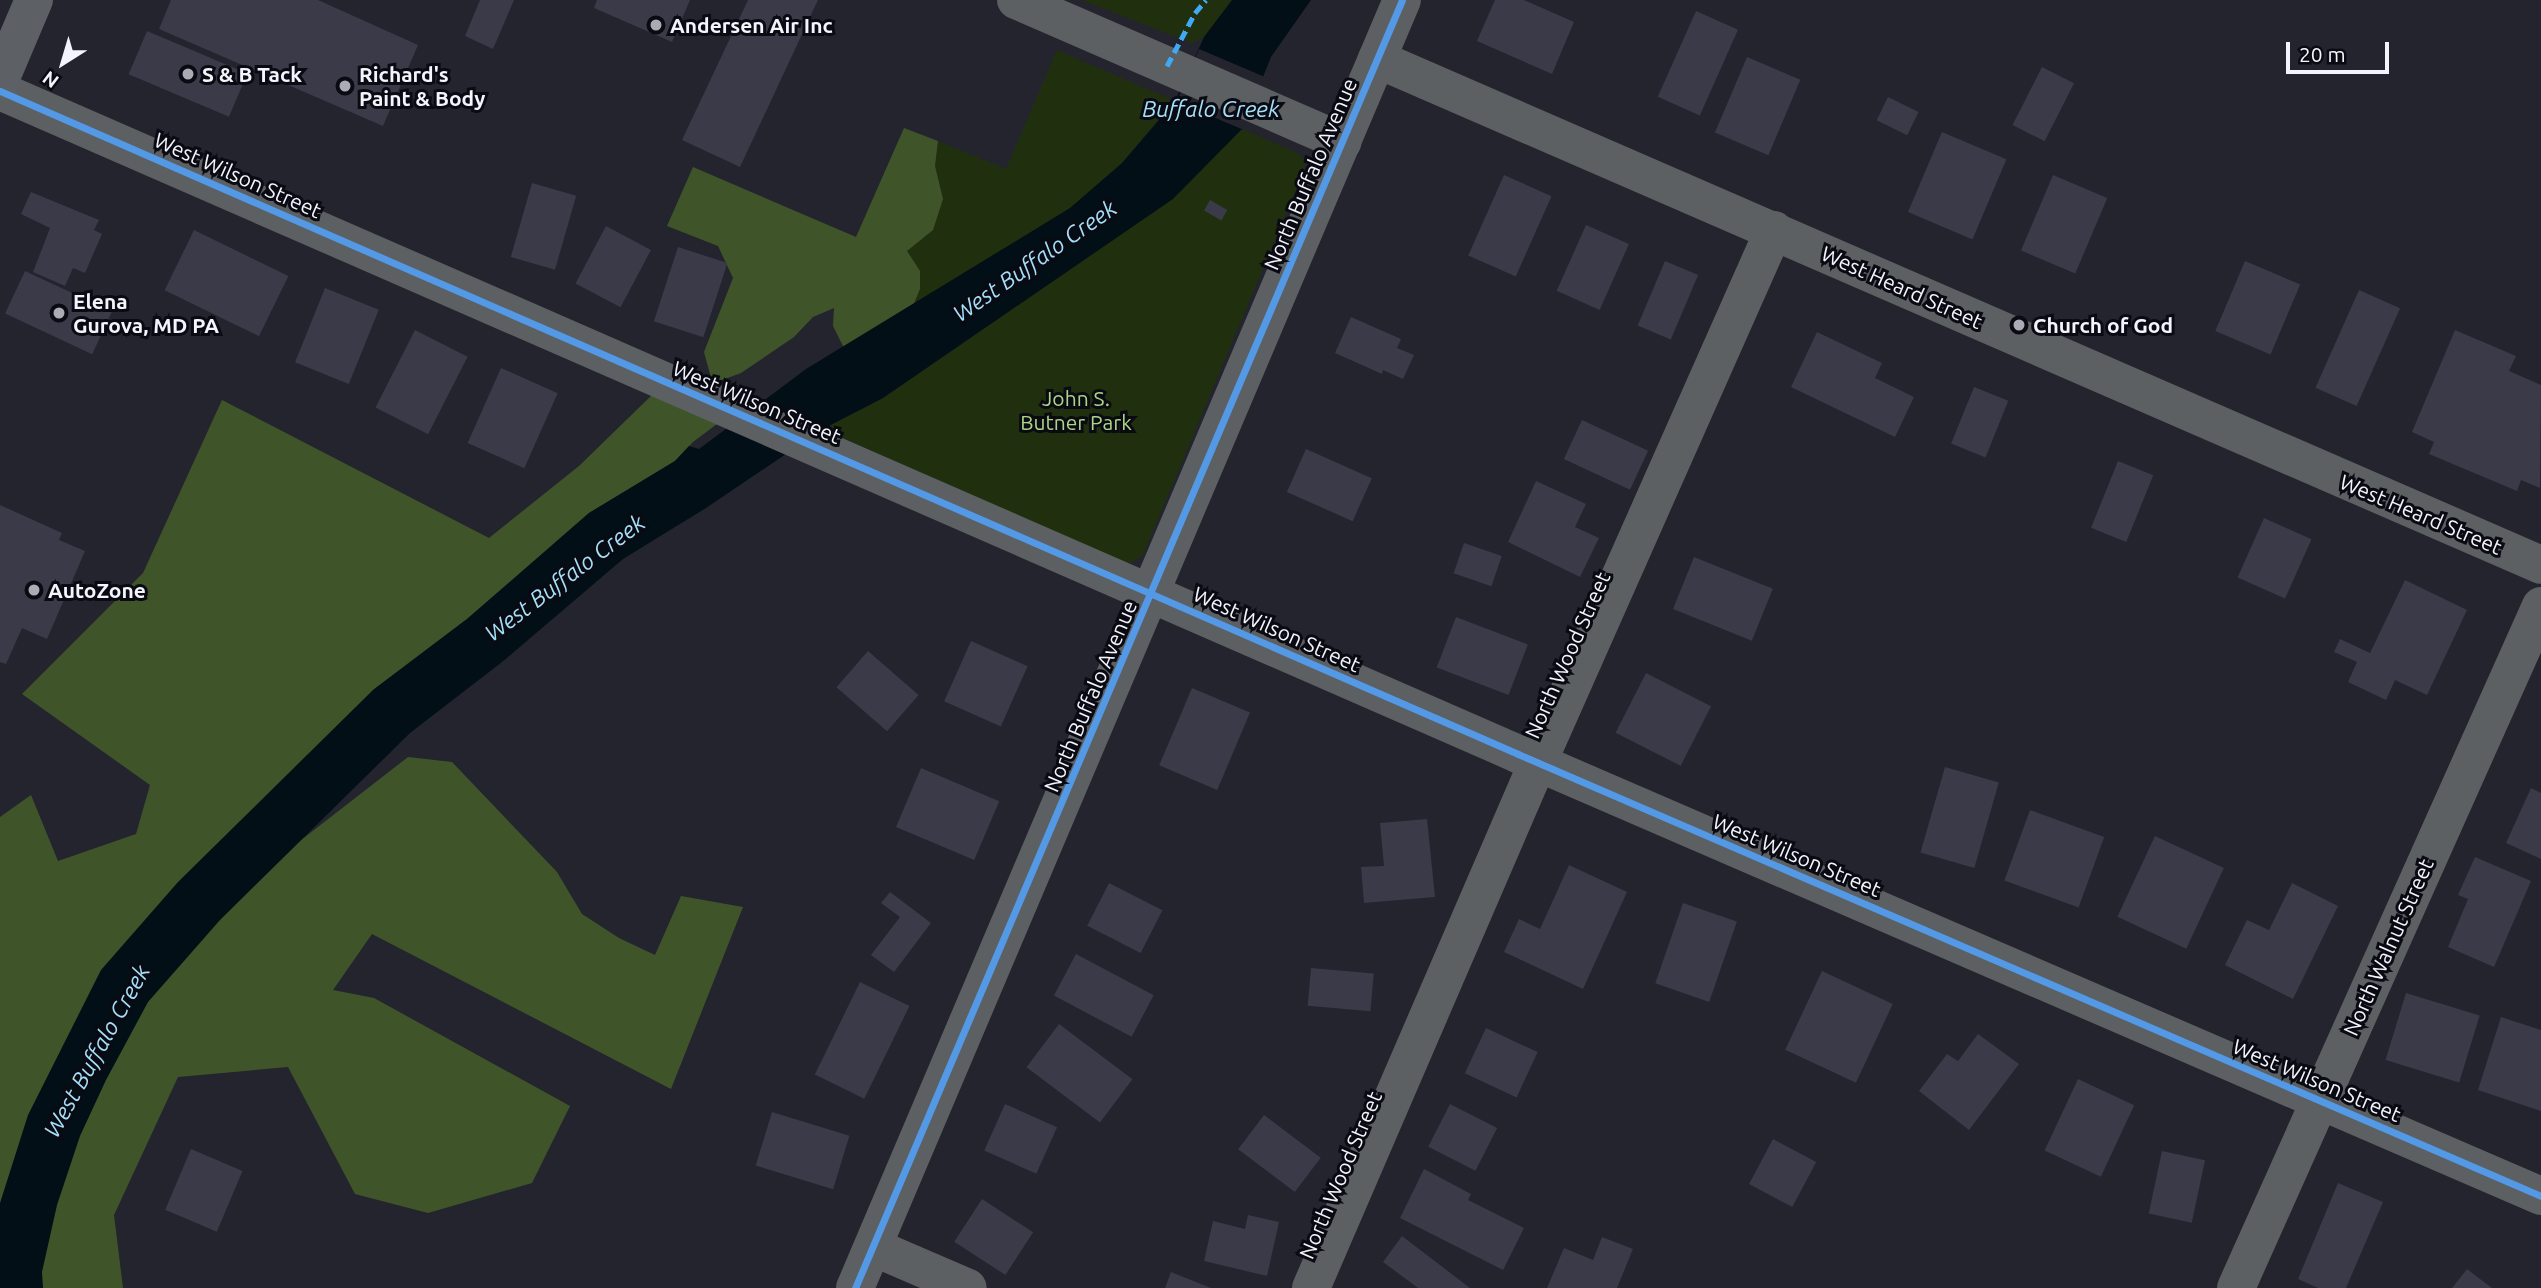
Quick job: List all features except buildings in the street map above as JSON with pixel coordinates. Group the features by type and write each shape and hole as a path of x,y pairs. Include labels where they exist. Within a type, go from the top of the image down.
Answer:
{"main road":[{"path":"0,80 34,0"}],"street":[{"path":"1016,0 1342,142"},
{"name":"North Buffalo Avenue","path":"855,1288 1402,0"},
{"name":"West Heard Street","path":"1377,59 2541,565"},
{"name":"West Wilson Street","path":"0,92 1538,762 2541,1195"},
{"name":"North Wood Street","path":"1311,1288 1538,762 1774,230"},
{"name":"North Walnut Street","path":"2236,1288 2541,606"},
{"path":"873,1247 968,1288"}],"green space":[{"path":"1081,0 1232,0 1204,37 1192,43"},
{"path":"1057,50 1175,101 1122,163 1070,208 913,306 920,289 907,251 933,230 943,199 935,166 938,141 1006,169"},
{"path":"904,128 938,141 935,166 943,199 933,230 907,251 920,271 920,289 913,306 844,348 833,326 834,308 813,317 794,337 741,373 722,380 711,378 704,352 733,278 718,246 667,226 693,167 856,237"},
{"name":"John S. Butner Park","path":"1242,129 1298,153 1304,160 1305,168 1143,555 1131,563 1121,562 823,429 883,398 1172,199"},
{"path":"652,395 717,424 693,442 675,461 589,513 467,619 373,690 296,844 408,757 452,762 557,872 582,914 619,938 655,955 681,896 743,907 671,1089 372,934 333,990 374,998 570,1106 532,1183 428,1213 355,1194 288,1067 178,1077 114,1215 123,1288 0,1288 0,817 31,795 58,861 136,834 150,785 22,694 143,573 222,400 489,538 579,466"}],"water":[{"name":"Buffalo Creek","path":"1232,0 1311,0 1271,57 1242,129 1173,199 883,398 823,429 706,508 623,559 502,662 410,733 220,920 148,1002 106,1080 80,1136 57,1205 42,1272 43,1288 0,1288 0,1203 28,1115 101,970 178,882 373,690 467,619 589,513 675,461 689,446 699,449 806,369 1070,208 1122,163 1175,101 1204,37"}],"pier":[{"path":"1199,49 1264,77 1242,129 1177,101"}],"marked path":[{"path":"1167,66 1195,13 1206,0"}],"cycle path":[{"path":"855,1288 1402,0"},
{"path":"0,91 1518,754 2541,1196"}],"place":[{"name":"Andersen Air Inc","path":"656,25"},
{"name":"S & B Tack","path":"188,74"},
{"name":"Richard's Paint & Body","path":"345,86"},
{"name":"Elena Gurova, MD PA","path":"59,313"},
{"name":"Church of God","path":"2019,325"},
{"name":"AutoZone","path":"34,590"}],"water label":[{"name":"West Buffalo Creek","path":"1035,261"},
{"name":"West Buffalo Creek","path":"565,578"},
{"name":"West Buffalo Creek","path":"97,1051"}]}
